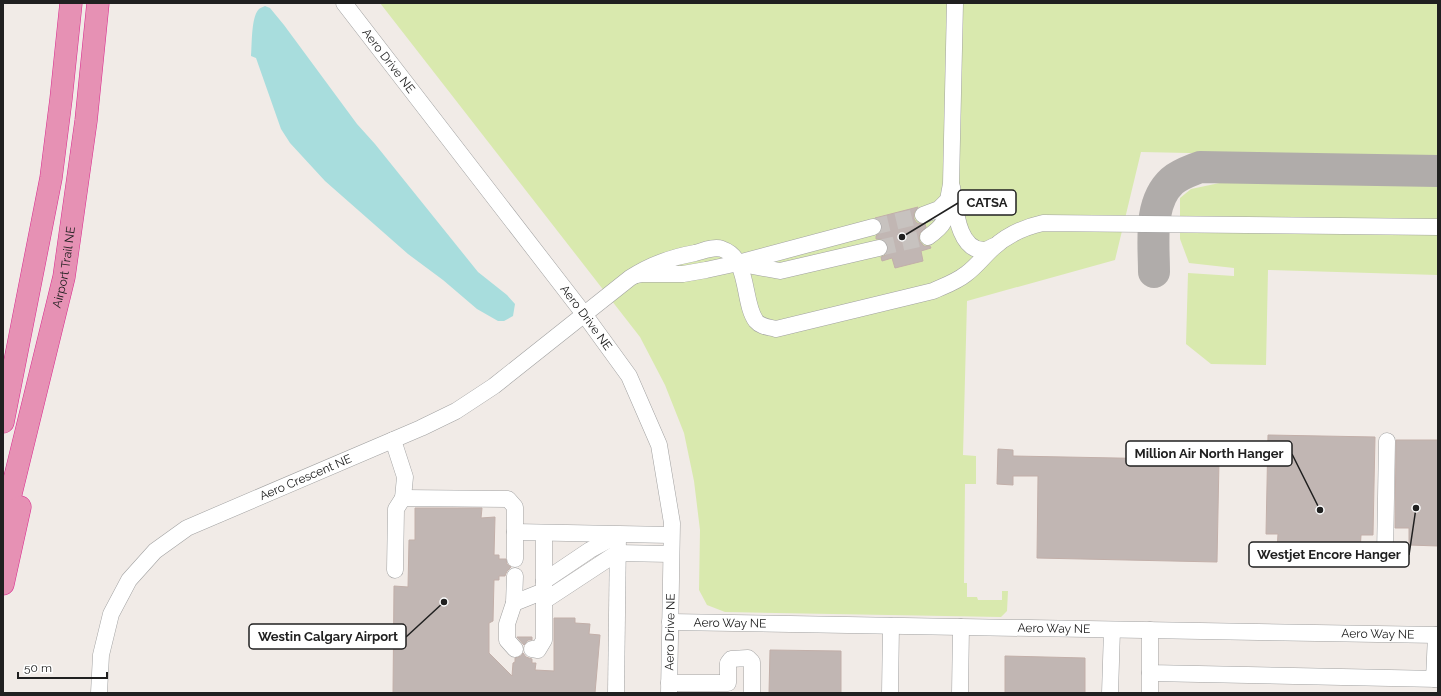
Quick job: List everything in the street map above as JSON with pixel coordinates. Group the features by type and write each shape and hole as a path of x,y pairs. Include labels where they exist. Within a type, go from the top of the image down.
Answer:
{"highway":[{"path":"3,422 51,178 71,3"},
{"name":"Airport Trail NE","path":"3,526 64,277 87,113 98,3"},
{"path":"3,376 51,178"},
{"path":"3,584 36,439 64,277"}],"street":[{"name":"Aero Drive NE","path":"344,3 584,314 629,376 659,445 672,523 669,688"},
{"path":"955,3 951,184 959,230 970,249 972,258 972,264 967,274"},
{"path":"946,201 925,226 940,228 946,217 946,201 951,184"},
{"path":"966,241 975,248 985,250 1027,227 1043,222 1438,226"},
{"path":"876,238 780,271 738,263 876,238"},
{"path":"738,263 750,308 756,321 765,327 776,329 933,291 950,284 967,274 994,246"},
{"name":"Aero Crescent NE","path":"99,693 101,655 111,614 129,580 155,551 187,528 421,428 456,411 488,390 630,278 646,268 679,256 713,249 722,249 730,254 738,263"},
{"path":"393,440 405,478 403,498 396,508 395,570"},
{"path":"1385,555 1387,441"},
{"path":"403,498 508,499 514,508 516,532 515,559"},
{"path":"516,532 671,535"},
{"path":"532,650 538,650 544,640 544,533"},
{"path":"616,693 618,535"},
{"path":"544,591 590,550 618,535"},
{"path":"514,603 544,591 617,553 671,554"},
{"path":"514,576 514,603 507,624 507,640 515,649"},
{"name":"Aero Way NE","path":"670,622 1437,635"},
{"path":"890,693 891,626"},
{"path":"960,693 961,627"},
{"path":"1110,693 1112,630"},
{"path":"1150,630 1150,693"},
{"path":"1150,673 1436,679 1437,635"},
{"path":"669,688 728,688 728,663 731,659 748,658 752,662 752,693"}],"green space":[{"path":"380,3 1438,3 1438,158 1141,152 1115,260 967,301 963,455 976,456 976,484 965,484 964,583 967,583 967,597 977,597 978,600 1002,600 1002,591 1008,591 1007,611 1001,617 725,612 707,605 699,590 700,530 694,481 684,433 665,385 640,337"},
{"path":"1229,181 1438,184 1438,275 1268,270 1266,365 1211,364 1186,344 1188,273 1234,276 1234,268 1189,263 1180,239 1180,198 1191,189"}],"water":[{"path":"265,6 270,8 284,25 357,124 375,144 478,272 507,295 515,304 513,316 504,321 498,321 477,309 443,280 408,254 325,181 290,143 281,129 256,58 251,56 252,31 256,13 259,9"}],"building":[{"path":"918,207 914,213 914,219 917,223 925,224 926,227 920,233 920,242 924,246 930,246 931,248 921,251 923,261 895,268 892,258 882,261 881,257 886,255 888,246 886,241 876,239 876,236 882,230 882,225 880,221 875,218"},
{"path":"1268,435 1375,437 1373,535 1361,535 1360,552 1277,550 1278,534 1266,534"},
{"path":"1396,440 1438,440 1438,546 1409,545 1409,528 1395,528"},
{"path":"998,449 1013,450 1013,456 1219,460 1217,562 1037,558 1038,476 1013,476 1013,485 997,484"},
{"path":"415,508 482,508 481,518 495,517 494,555 499,555 499,559 506,559 507,564 511,567 505,576 499,576 499,580 494,580 493,621 489,623 489,653 512,676 515,658 521,656 523,653 526,657 532,659 532,663 536,663 535,670 554,671 554,618 575,618 575,623 590,624 589,634 600,635 595,693 393,693 394,586 408,587 409,540 415,540"},
{"path":"517,637 532,637 532,640 528,640 524,645"},
{"path":"770,650 841,651 841,693 769,693"},
{"path":"1005,656 1085,658 1085,693 1005,693"}],"taxiway":[{"path":"1154,272 1153,236 1159,200 1164,190 1172,181 1200,167 1438,171"}],"tunnel":[{"path":"873,227 923,215"},
{"path":"879,248 928,237"}],"place":[{"name":"CATSA","path":"902,237"},
{"name":"Westjet Encore Hanger","path":"1416,508"},
{"name":"Million Air North Hanger","path":"1320,510"},
{"name":"Westin Calgary Airport","path":"444,602"}]}
